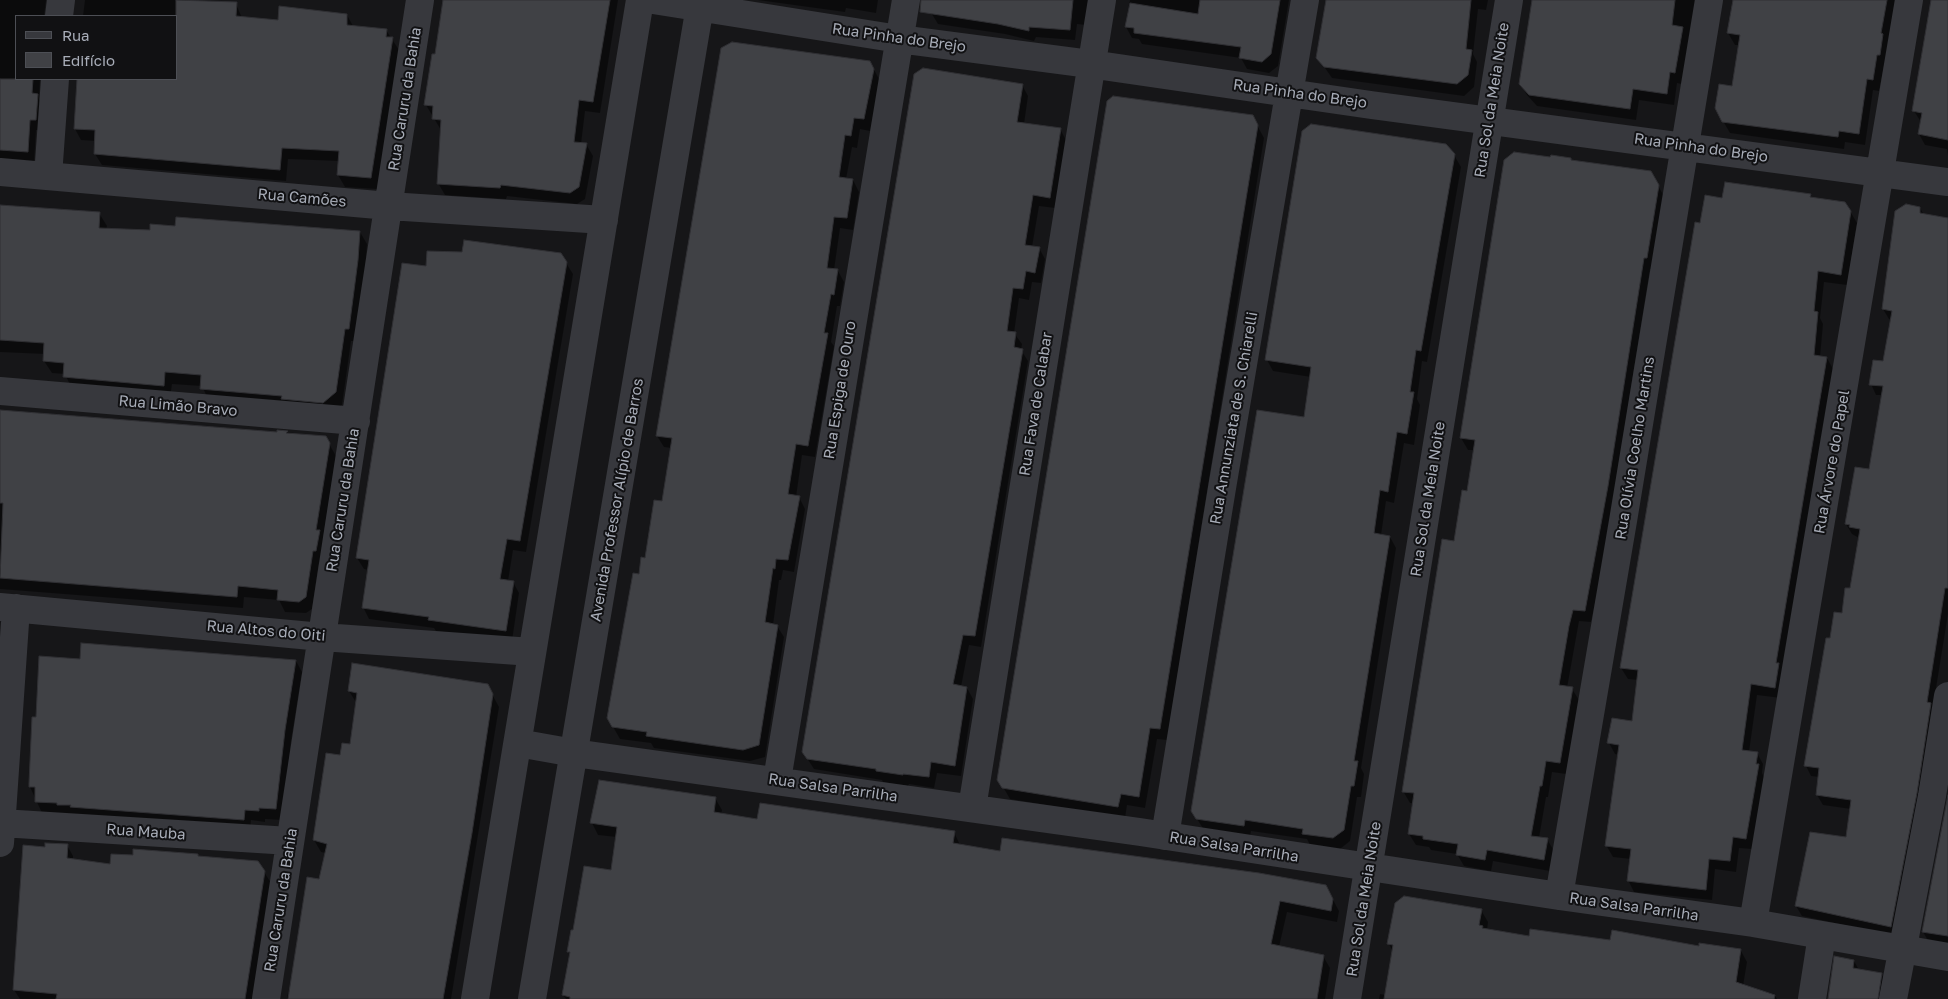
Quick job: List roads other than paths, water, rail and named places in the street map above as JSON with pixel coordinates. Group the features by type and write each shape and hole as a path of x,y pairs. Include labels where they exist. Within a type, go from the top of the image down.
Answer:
{"street":[{"path":"60,15 61,0"},
{"path":"475,999 640,0"},
{"name":"Rua Pinha do Brejo","path":"653,0 700,4 899,39 1948,182"},
{"name":"Rua Espiga de Ouro","path":"777,780 906,0"},
{"name":"Rua Fava de Calabar","path":"972,808 1090,64 1102,0"},
{"name":"Rua Annunziata de S. Chiarelli","path":"1165,836 1305,0"},
{"name":"Rua Sol da Meia Noite","path":"1347,999 1508,0"},
{"name":"Rua Olívia Coelho Martins","path":"1559,896 1624,522 1709,0"},
{"name":"Rua Árvore do Papel","path":"1753,923 1909,0"},
{"name":"Rua Caruru da Bahia","path":"266,999 389,206 414,1"},
{"name":"Avenida Professor Alípio de Barros","path":"532,999 700,4"},
{"path":"48,176 55,80"},
{"name":"Rua Camões","path":"0,172 389,206 604,220"},
{"name":"Rua Limão Bravo","path":"0,391 356,421"},
{"path":"1,833 8,608"},
{"name":"Rua Altos do Oiti","path":"8,608 322,637 532,652"},
{"path":"1893,999 1932,796 1948,696"},
{"name":"Rua Salsa Parrilha","path":"518,743 574,753 972,808 1559,896 1753,923 1948,957"},
{"name":"Rua Mauba","path":"1,833 290,841"},
{"path":"1812,999 1822,935"}]}
